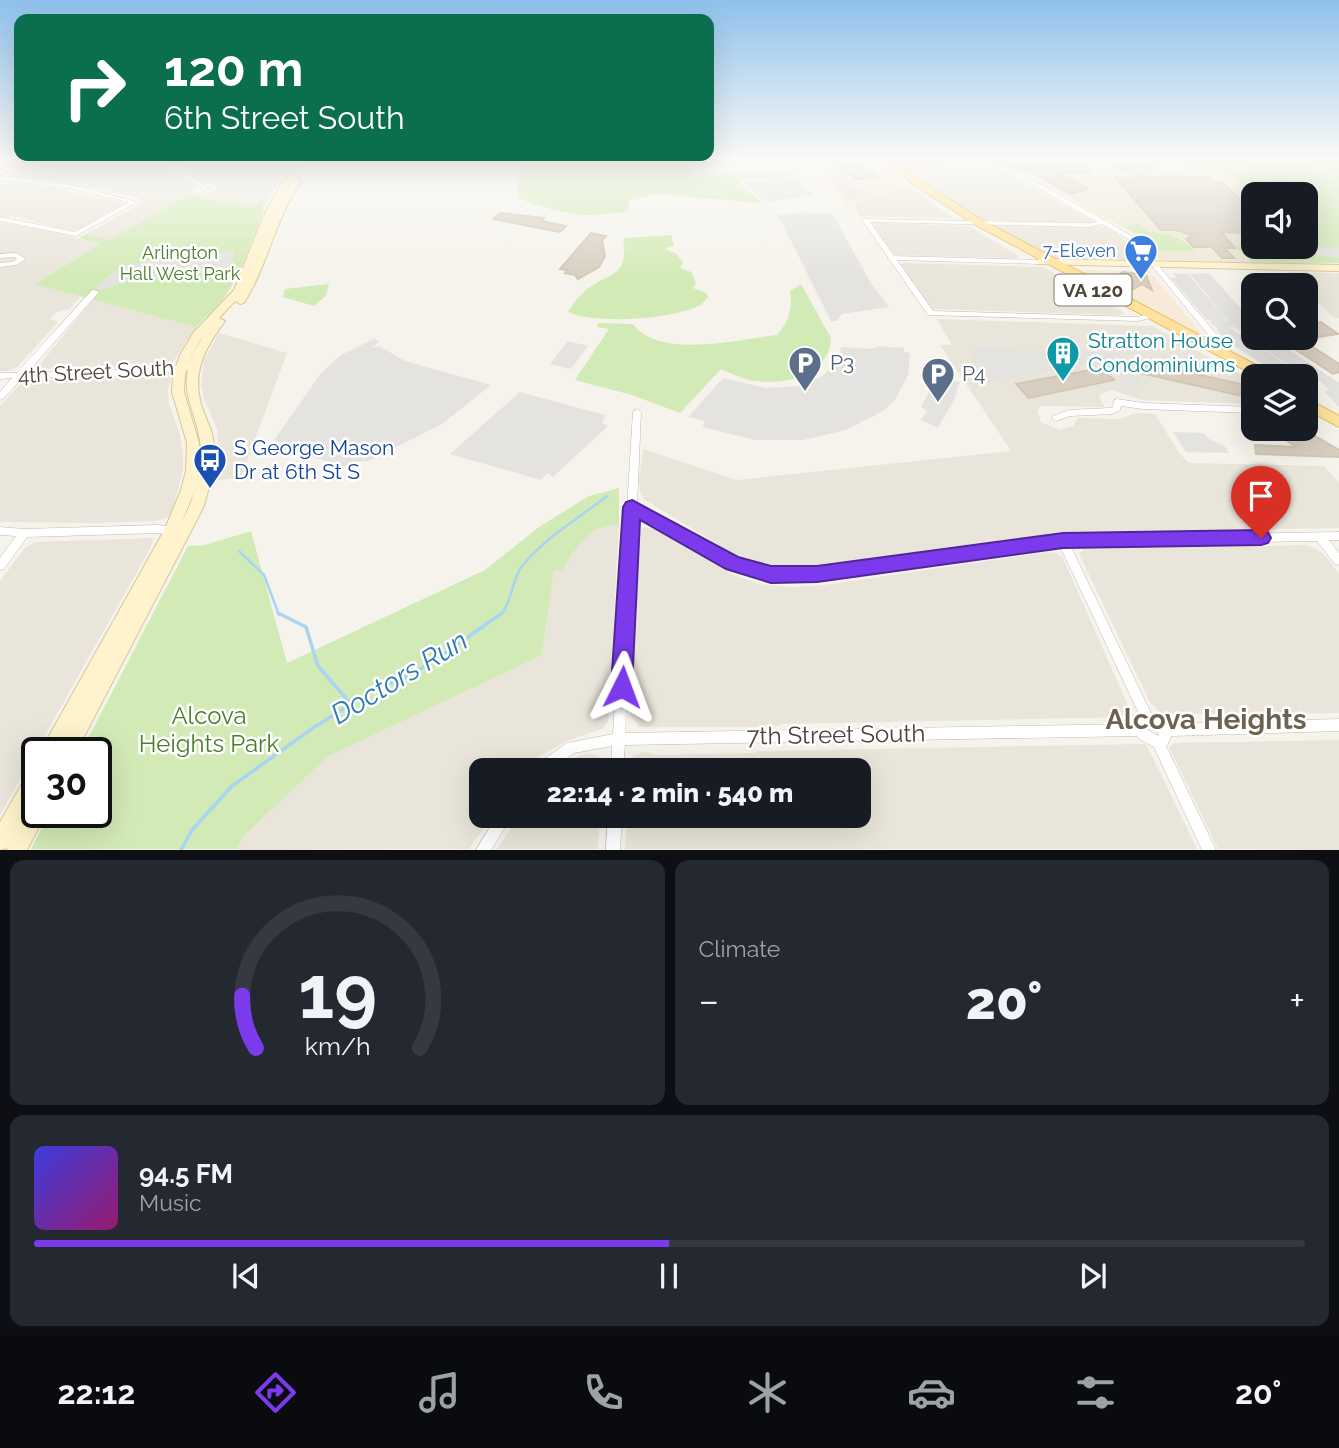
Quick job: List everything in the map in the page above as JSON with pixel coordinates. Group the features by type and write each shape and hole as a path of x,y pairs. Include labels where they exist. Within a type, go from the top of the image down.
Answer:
{"main road":[{"path":"58,737 202,492 208,453 206,434 192,397 187,368 198,334 239,291 267,217 277,199"},
{"path":"187,368 212,331 250,287 288,199"},
{"name":"VA 120","path":"938,199 973,222 1241,368"},
{"path":"1045,262 1339,268"},
{"name":"VA 120","path":"1148,317 1244,364"},
{"path":"1318,404 1339,415"},
{"path":"1318,410 1339,422"},
{"path":"74,737 177,532"},
{"path":"0,841 21,803"},
{"path":"16,849 27,828"}],"street":[{"path":"0,219 76,234 134,202 120,199"},
{"path":"1063,199 1135,240 1219,343 1221,352"},
{"path":"1105,222 1090,225 865,220 931,313 1148,317"},
{"path":"0,256 16,255 22,258 14,264 0,265"},
{"path":"890,258 1045,262"},
{"path":"0,397 95,292"},
{"name":"4th Street South","path":"0,376 146,372 187,368"},
{"path":"1056,418 1069,413 1112,411 1117,408 1117,401 1143,406 1241,410"},
{"path":"618,758 637,412"},
{"path":"632,507 732,563 771,574 817,574 1063,541 1339,536"},
{"path":"0,531 24,533 158,529 177,532"},
{"path":"0,566 24,533"},
{"path":"1320,537 1339,561"},
{"path":"1063,541 1144,724 1146,737 1339,725"},
{"path":"1144,724 1159,723 1161,737 1209,849"},
{"name":"7th Street South","path":"557,758 571,747 619,739 1144,724"},
{"path":"483,849 497,828"},
{"path":"613,849 614,828"}],"shaded area":[{"path":"0,199 104,199 125,203 80,229 71,231 13,216 0,217"},
{"path":"140,199 181,199 110,240 86,234 137,206"},
{"path":"211,199 269,199 263,210 265,199 251,207"},
{"path":"762,199 789,199 766,202"},
{"path":"842,199 868,199 847,206"},
{"path":"868,199 926,199 951,216 860,216 853,204"},
{"path":"948,199 1053,199 1093,221 1089,223 981,220"},
{"path":"1071,199 1241,199 1241,246 1236,246 1241,251 1241,259 1251,262 1161,260 1137,235"},
{"path":"832,213 872,285 889,307 842,314 837,321 831,321 778,215"},
{"path":"0,223 42,229 101,244 36,283 82,295 69,309 56,312 50,319 58,322 17,367 9,371 0,371"},
{"path":"878,223 969,226 1019,256 896,255 873,226"},
{"path":"991,226 1104,227 1118,234 1144,260 1052,258"},
{"path":"1318,247 1339,248 1339,258 1318,254"},
{"path":"234,250 233,271 119,283 102,290 94,288 112,273 132,264"},
{"path":"899,264 1043,267 1125,313 1120,315 933,309 929,308"},
{"path":"1073,270 1149,271 1203,335 1199,336"},
{"path":"1288,272 1339,273 1339,318 1334,318 1318,302 1318,273"},
{"path":"1173,273 1188,274 1226,319 1222,320 1228,321 1190,274 1209,273 1241,309 1241,332 1235,327 1230,328 1241,335 1241,350 1264,350 1286,364 1262,364 1227,341 1216,330 1219,329 1209,322 1213,320 1207,320 1171,278 1177,278"},
{"path":"94,298 196,327 171,365 36,369"},
{"path":"937,319 1152,326 1241,374 1241,404 1142,400 1111,390 1099,395 1104,407 1042,406 1037,410 1041,422 1059,430 1073,426 1078,418 1120,419 1137,413 1155,414 1180,454 1189,463 1324,466 1339,483 1339,528 1061,532 813,566 778,567 739,557 645,500 640,491 643,449 737,480 1011,451 940,345 952,345"},
{"path":"219,333 287,353 241,477 215,481 219,464 217,429 204,399 201,384 204,360"},
{"path":"375,338 379,342 371,348 379,346 405,361 491,385 442,424 369,461 349,462 345,467 304,454 274,440 322,372 341,355"},
{"path":"568,341 588,346 571,369 550,364"},
{"name":"P3","path":"880,346 904,348 904,352 910,353 908,375 895,400 883,411 846,430 803,440 755,440 702,427 705,423 702,420 688,417 723,378 765,388 798,386 823,376 839,359 841,347 871,349"},
{"path":"970,348 1122,353 1125,357 1137,361 1139,384 1131,383 1131,388 1139,390 1139,397 1121,392 1121,374 1115,374 1108,363 1113,362 1106,362 1108,366 1090,366 1086,361 1087,365 1008,379 1004,375 1006,379 990,383 975,365"},
{"path":"1265,350 1290,350 1311,364 1287,364"},
{"path":"1318,369 1339,383 1339,407 1324,391 1330,390 1318,380"},
{"path":"168,374 171,377 169,404 180,435 183,470 175,500 177,503 168,517 156,521 91,523 0,522 0,406 19,385 25,380 152,377"},
{"name":"P4","path":"942,378 960,382 954,400 938,428 921,420 927,411 921,407 932,386 939,388"},
{"path":"520,392 605,415 602,423 608,426 553,477 547,473 541,480 450,454"},
{"path":"1173,432 1204,433 1209,439 1226,447 1229,453 1186,452"},
{"path":"605,525 619,525 608,722 602,729 566,741 537,758 469,758 469,828 484,828 469,849 237,850 243,837 327,757 542,655 554,569 562,569 583,538"},
{"path":"645,527 655,529 733,575 760,584 792,587 824,585 1056,553 1063,558 1133,717 784,724 773,727 639,727 630,714 639,531"},
{"path":"153,538 151,547 44,737 21,737 21,778 0,815 0,581 25,548 35,542"},
{"path":"1307,545 1323,553 1339,574 1339,713 1161,714 1150,702 1079,554 1084,549"},
{"path":"1339,740 1339,850 1218,849 1169,747 1175,743"},
{"path":"1146,744 1197,849 625,849 626,828 871,828 871,758 632,758 644,752 657,755"},
{"path":"591,754 600,758 575,758"},
{"path":"511,828 599,828 598,849 497,849"}],"green space":[{"name":"Arlington Hall West Park","path":"181,199 211,199 251,207 265,199 264,210 238,276 222,301 196,327 35,284 100,244 79,238 86,234 110,240"},
{"path":"520,199 638,199 628,201 629,208 624,213 595,215 572,214"},
{"path":"711,199 756,199 761,203"},
{"path":"1318,199 1339,199 1339,263 1251,262 1248,259 1318,259"},
{"path":"1140,223 1148,232 1173,237 1195,251 1154,251 1140,235 1126,228"},
{"path":"671,235 674,245 665,249 677,254 683,263 680,268 691,272 696,283 693,288 706,293 708,297 701,305 673,314 635,319 597,318 568,312 582,294 619,269 623,262 623,238"},
{"path":"329,284 326,296 314,306 283,297 285,289"},
{"path":"801,284 831,338 829,351 823,361 805,375 769,382 743,378 721,369 680,413 632,395 575,380 609,329 597,327 599,323 633,324 645,335 680,344 721,343 777,335 789,314 790,291"},
{"name":"Alcova Heights Park","path":"619,488 619,525 600,528 592,533 579,545 562,570 554,570 542,655 327,757 243,837 237,849 31,849 42,828 112,828 112,737 89,737 188,546 205,545 251,531 287,663 485,570 539,527 589,496"}],"building":[{"path":"1134,199 1241,200 1241,233 1221,232 1235,248 1224,248 1234,258 1222,258 1212,247 1193,247 1186,239 1192,235 1176,230 1161,230"},
{"path":"500,213 544,218 541,221 566,226 560,232 493,219"},
{"path":"591,233 606,236 602,240 605,256 599,267 578,279 575,275 565,273 567,270 560,269"},
{"path":"1123,272 1146,275 1152,290 1142,284 1126,293 1107,282"},
{"path":"1321,322 1338,334 1318,337 1318,323"},
{"path":"1296,350 1317,350 1339,364 1339,372 1333,374"},
{"name":"Stratton House Condominiums","path":"1139,361 1241,384 1241,396 1140,373"},
{"name":"Stratton House Condominiums","path":"1101,368 1114,380 1029,398 1016,384"},
{"path":"1318,438 1339,450 1339,457 1256,454 1255,445 1297,447 1287,441 1318,441"}],"waterway":[{"name":"Doctors Run","path":"501,614 522,566 531,556 607,496"},
{"path":"239,551 264,575 278,613"},
{"path":"278,613 306,627 318,666 350,703"},
{"name":"Doctors Run","path":"181,850 192,830 232,786 313,728 378,687 406,677 434,661 501,614"}],"place":[{"name":"7-Eleven","path":"1141,281"},
{"name":"Stratton House Condominiums","path":"1063,383"},
{"name":"P3","path":"805,393"},
{"name":"P4","path":"938,404"},
{"name":"S George Mason Dr at 6th St S","path":"210,490"}],"district":[{"name":"Alcova Heights","path":"1206,719"}],"route":[{"path":"622,687 632,507 732,563 751,570 789,575 817,574 1063,541 1261,538"}]}
